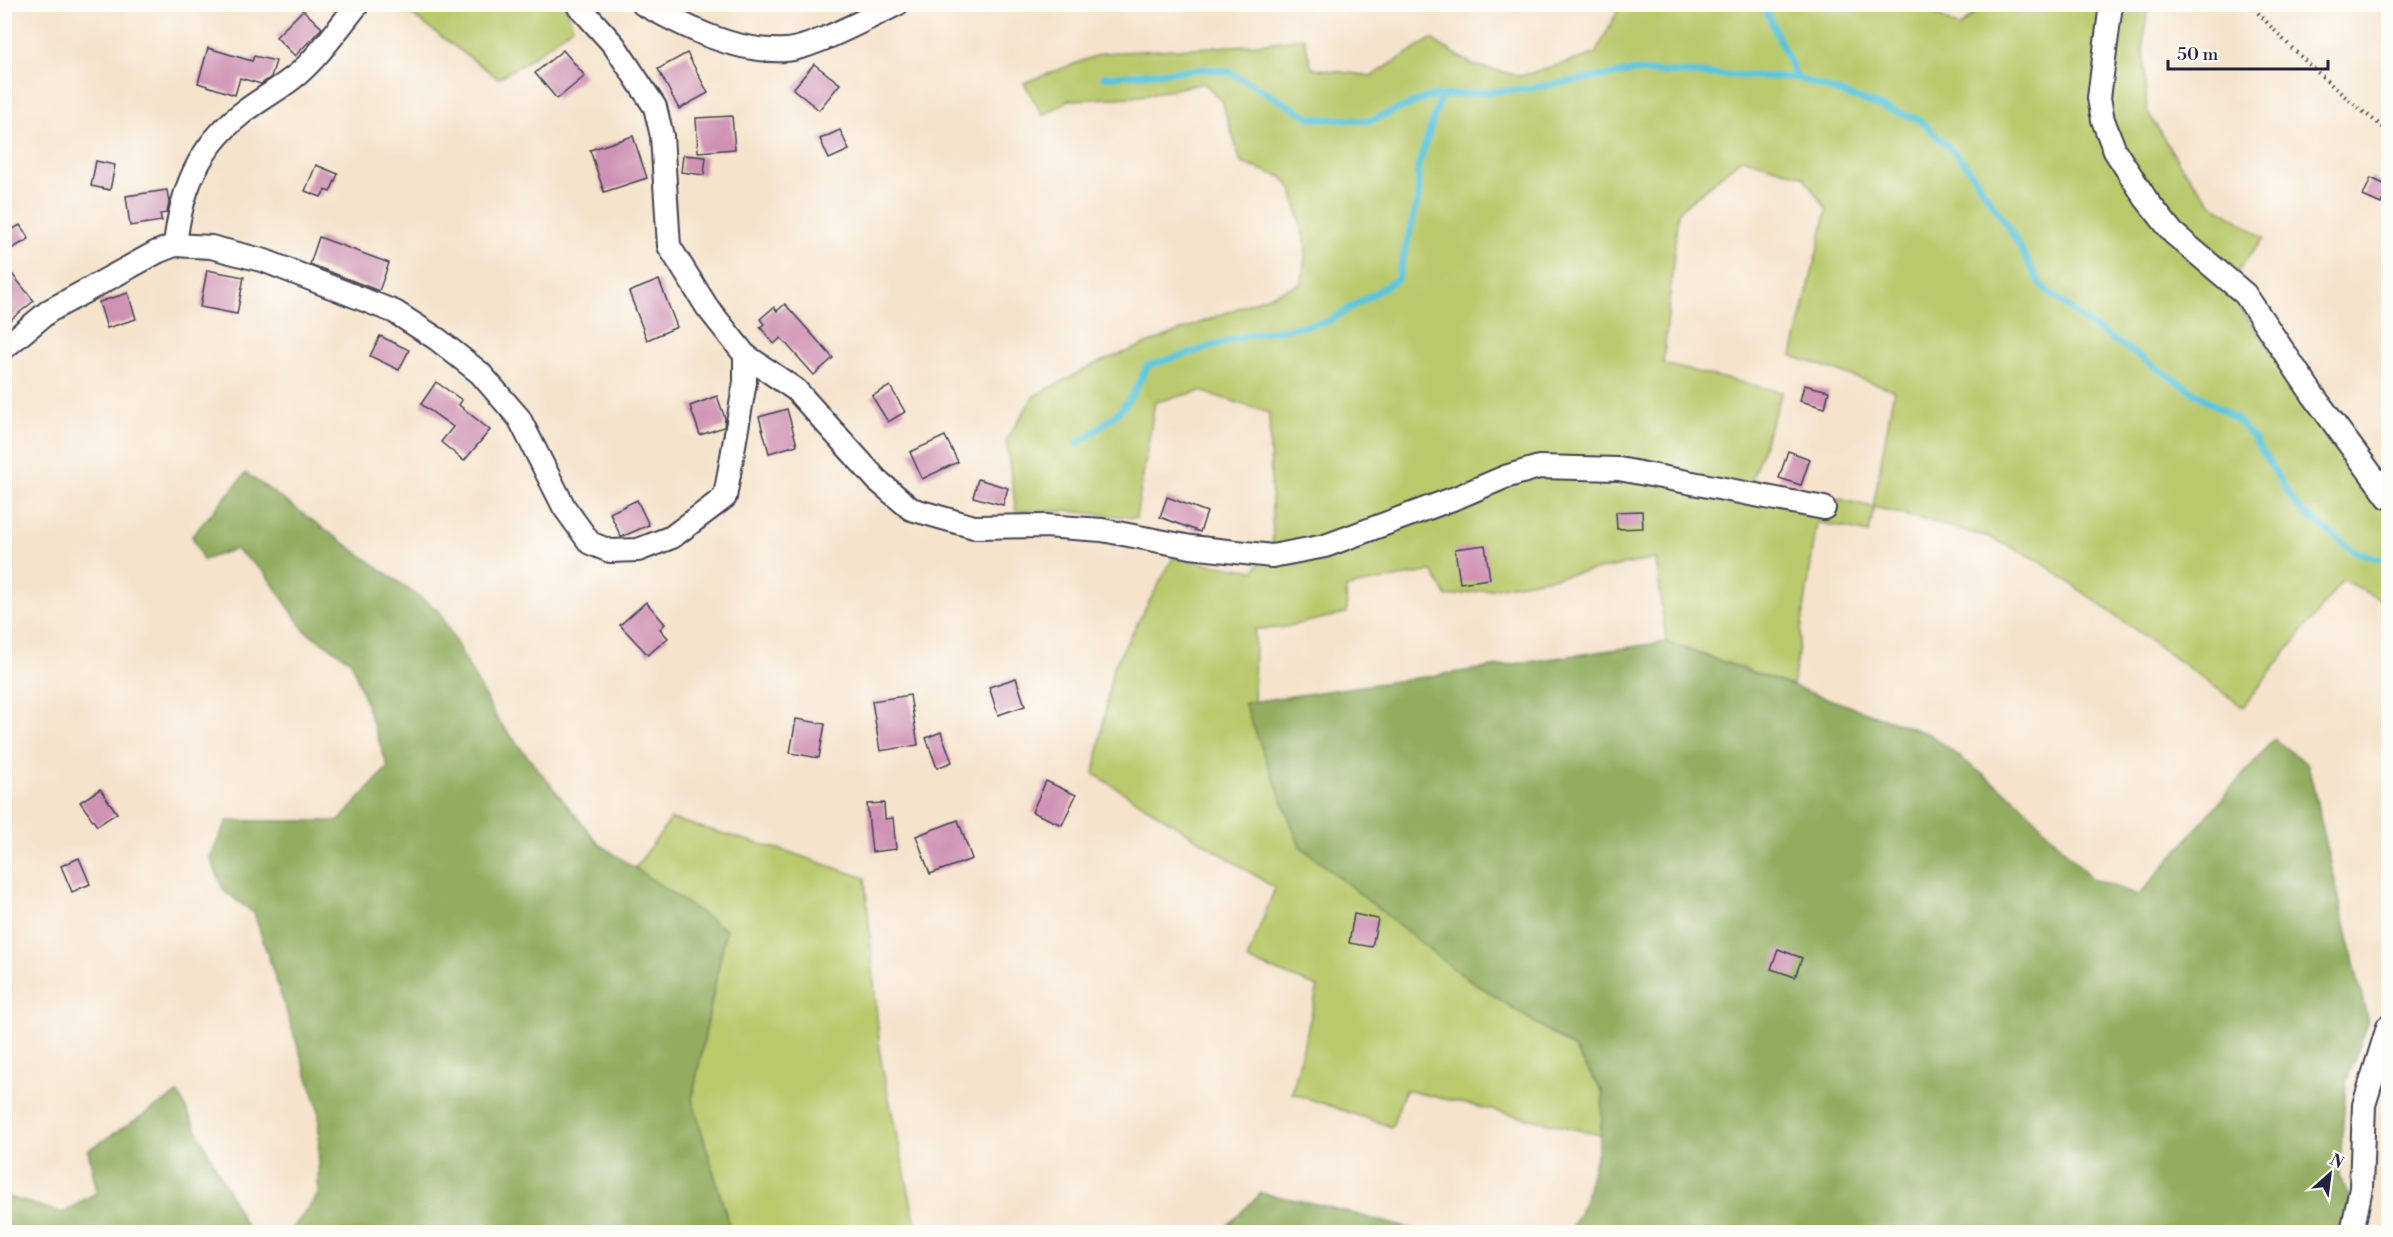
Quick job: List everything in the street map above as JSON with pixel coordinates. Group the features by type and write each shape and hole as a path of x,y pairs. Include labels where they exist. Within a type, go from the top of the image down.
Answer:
{"street":[{"path":"175,245 178,221 188,186 196,166 214,138 241,114 299,73 358,4"},
{"path":"577,4 614,45 655,107 662,136 669,246 707,307 745,355 796,390 877,480 911,509 974,527 1045,526 1102,530 1191,547 1272,556 1325,546 1505,477 1539,467 1618,469 1824,508"},
{"path":"644,4 736,47 788,51 824,38 897,4"},
{"path":"2111,4 2099,98 2103,120 2115,151 2146,199 2173,233 2246,294 2313,395 2388,497"},
{"path":"4,348 50,311 175,245 211,247 265,261 395,312 437,339 480,373 519,418 564,507 590,543 610,552 638,550 672,537 725,497 745,382 745,355"},
{"path":"2352,1233 2361,1188 2364,1105 2388,1027"}],"path":[{"path":"2250,4 2283,40 2333,87 2388,131"}],"green space":[{"path":"398,5 565,5 573,27 523,64 498,78"},
{"path":"1621,5 1922,5 1959,28 1982,5 2148,5 2143,45 2147,111 2179,163 2210,202 2264,238 2225,286 2388,516 2388,604 2343,580 2243,707 2038,560 1989,537 1874,507 1869,533 1817,522 1793,686 1666,642 1656,559 1447,597 1432,571 1346,587 1347,613 1280,628 1255,629 1254,702 1245,703 1455,970 1574,1048 1603,1093 1601,1135 1405,1090 1392,1127 1292,1093 1318,987 1247,960 1275,888 1094,774 1113,668 1173,558 1254,571 1273,542 1269,413 1201,391 1155,402 1136,518 1069,511 1016,511 1006,440 1034,396 1095,364 1302,283 1306,247 1292,189 1282,177 1241,163 1222,101 1204,83 1135,97 1069,100 1043,116 1024,83 1103,53 1249,45 1304,38 1312,68 1372,76 1431,39 1473,65 1521,76 1595,54","holes":["1742,158 1803,176 1827,210 1792,356 1894,390 1873,507 1752,479 1782,392 1663,364 1678,212"]},
{"path":"246,473 439,611 497,719 598,843 726,930 692,1099 731,1232 290,1232 318,1195 319,1111 254,913 224,891 210,857 227,821 339,821 388,767 351,661 305,631 265,573 235,549 203,560 192,536"},
{"path":"1666,642 1929,734 2018,801 2092,879 2139,895 2274,739 2308,765 2368,1023 2346,1082 2339,1176 2366,1232 1570,1232 1586,1198 1601,1135 1603,1092 1574,1048 1455,970 1300,846 1244,703"},
{"path":"671,819 789,852 865,878 881,1062 916,1225 930,1232 731,1232 692,1099 726,930 635,868"},
{"path":"178,1093 249,1232 5,1232 5,1196 63,1213 97,1192 88,1150"},
{"path":"1261,1193 1321,1205 1422,1232 1221,1232"}],"building":[{"path":"303,10 322,28 295,56 276,37"},
{"path":"208,48 252,61 254,56 276,61 271,77 261,84 240,78 235,95 198,83"},
{"path":"563,50 585,76 557,99 535,73"},
{"path":"687,53 708,93 679,109 658,69"},
{"path":"814,64 840,84 819,110 793,89"},
{"path":"732,116 735,149 698,152 696,118"},
{"path":"840,130 849,150 829,159 820,139"},
{"path":"633,136 647,178 604,192 590,150"},
{"path":"683,155 706,157 704,175 681,172"},
{"path":"96,161 115,165 110,190 91,186"},
{"path":"316,165 338,174 330,192 325,190 321,197 305,191"},
{"path":"2371,178 2388,186 2381,204 2363,196"},
{"path":"167,190 169,203 167,213 160,214 162,221 130,226 126,196"},
{"path":"20,225 29,239 4,253 4,234"},
{"path":"319,237 389,263 379,291 310,264"},
{"path":"4,264 34,301 4,325"},
{"path":"207,270 244,277 237,314 200,307"},
{"path":"659,280 677,327 647,340 629,292"},
{"path":"128,293 136,319 107,328 99,302"},
{"path":"785,304 833,358 814,375 781,338 774,344 760,327 764,324 760,319 774,307 777,311"},
{"path":"380,336 409,350 399,370 370,356"},
{"path":"436,382 462,400 459,405 490,430 464,461 441,442 453,427 421,404"},
{"path":"1804,385 1829,391 1825,408 1800,401"},
{"path":"890,386 905,412 888,422 872,396"},
{"path":"717,396 725,418 724,427 700,435 690,406"},
{"path":"787,409 797,445 769,453 759,417"},
{"path":"945,436 958,462 922,479 910,452"},
{"path":"1788,451 1810,459 1801,485 1779,478"},
{"path":"978,479 1008,488 1003,505 973,497"},
{"path":"1167,497 1207,512 1200,532 1160,517"},
{"path":"637,500 649,525 621,537 610,513"},
{"path":"1642,511 1643,528 1617,529 1616,512"},
{"path":"1485,545 1490,579 1460,583 1455,549"},
{"path":"646,602 665,624 660,629 668,638 648,655 620,625"},
{"path":"1016,678 1025,706 998,715 989,687"},
{"path":"910,695 918,745 880,751 872,701"},
{"path":"796,719 825,724 819,758 790,753"},
{"path":"941,732 952,762 937,768 926,738"},
{"path":"1046,781 1076,795 1062,825 1032,812"},
{"path":"100,789 117,813 97,826 80,802"},
{"path":"884,803 885,819 893,818 896,849 872,852 867,804"},
{"path":"958,820 972,859 930,874 916,836"},
{"path":"79,858 90,884 72,892 61,866"},
{"path":"1354,914 1378,919 1372,947 1349,943"},
{"path":"1778,949 1802,958 1795,977 1771,969"}],"waterway":[{"path":"1763,4 1797,78"},
{"path":"1104,77 1205,69 1230,72 1311,118 1370,121 1428,97 1525,89 1635,71 1797,78 1920,120 1964,162 2008,226 2041,285 2086,322 2236,419 2254,439 2298,508 2354,551 2388,561"},
{"path":"1077,444 1119,411 1133,393 1147,366 1249,335 1327,322 1398,279 1419,195 1418,167 1441,96"}]}
